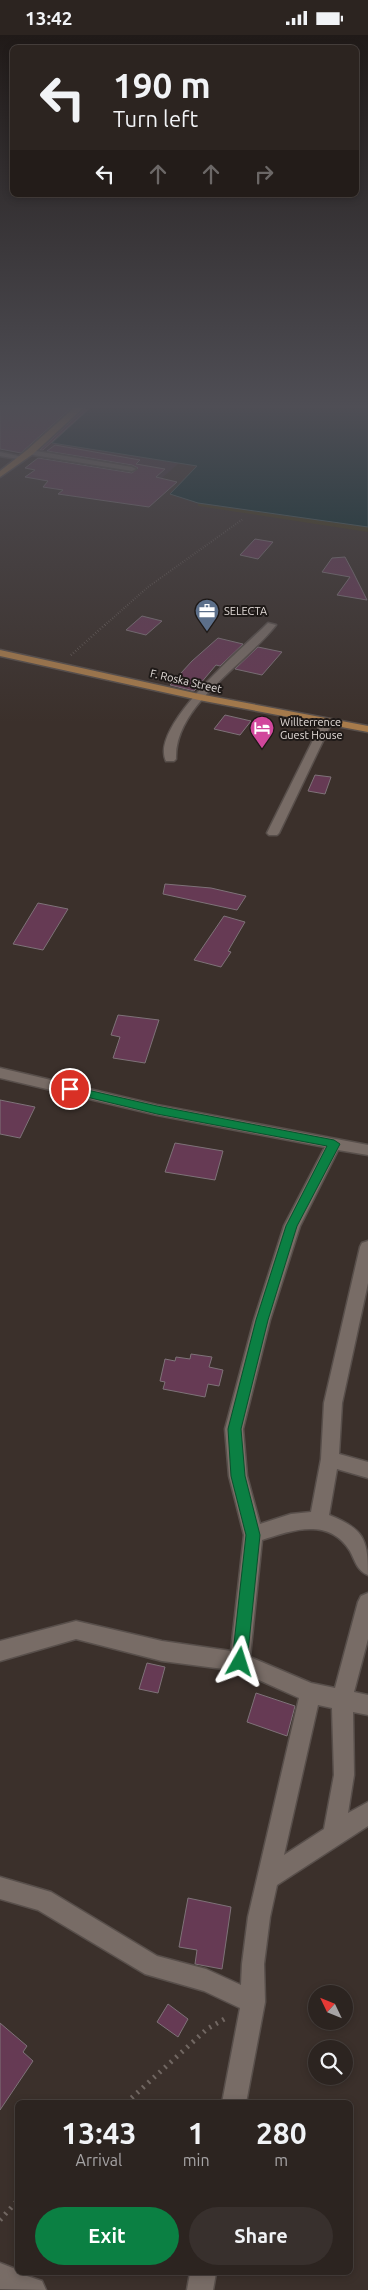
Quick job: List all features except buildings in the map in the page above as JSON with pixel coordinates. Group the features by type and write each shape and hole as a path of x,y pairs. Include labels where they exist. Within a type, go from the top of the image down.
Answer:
{"main road":[{"name":"F. Roska Street","path":"0,653 199,697 368,729"}],"street":[{"path":"170,759 170,742 175,731 199,697 271,625"},
{"path":"272,833 327,722"},
{"path":"0,1073 157,1110 368,1150"},
{"path":"240,1662 253,1535 238,1476 234,1429 262,1320 292,1226 334,1144"},
{"path":"319,1519 330,1459 333,1403 368,1247"},
{"path":"330,1459 368,1470"},
{"path":"253,1535 305,1519 319,1519 350,1537 368,1566"},
{"path":"334,1835 344,1775 342,1700 368,1601"},
{"path":"0,1651 76,1630 162,1651 240,1662 310,1693 368,1705"},
{"path":"235,2100 253,2002 253,1964 258,1926 310,1693"},
{"path":"269,1878 368,1813"},
{"path":"0,1888 43,1899 154,1966 206,1980 253,2002"},
{"path":"200,2290 203,2275"},
{"path":"0,2276 33,2290"}],"path":[{"path":"59,665 148,587 243,519"},
{"path":"129,2100 207,2029 253,2002"},
{"path":"0,2220 15,2203"}],"sand":[{"path":"239,512 263,512 368,527 368,532"}],"water":[{"path":"263,512 368,512 368,527"}],"place":[{"name":"SELECTA","path":"207,632"},
{"name":"Willterrence Guest House","path":"262,749"}],"route":[{"path":"70,1089 157,1110 334,1144 292,1226 262,1320 234,1429 238,1476 253,1535 240,1662"}]}
